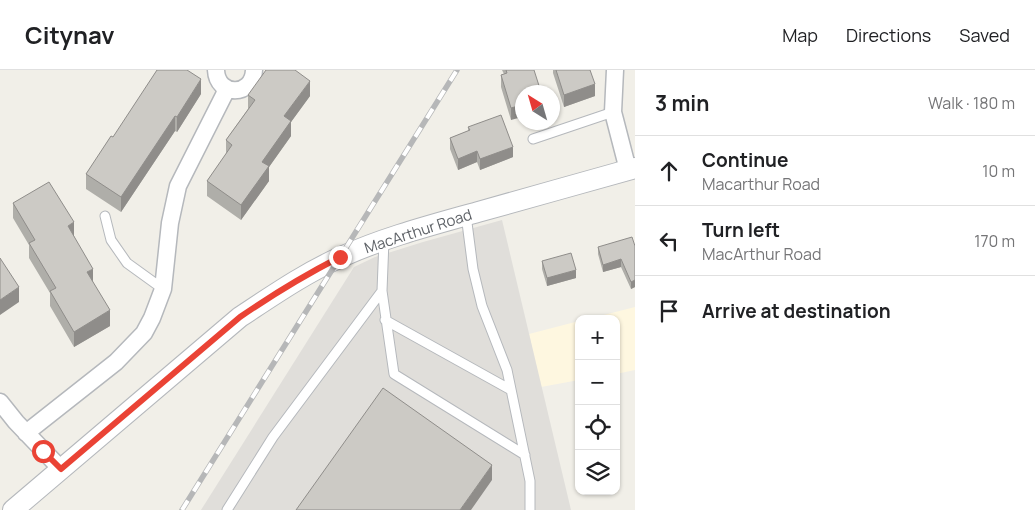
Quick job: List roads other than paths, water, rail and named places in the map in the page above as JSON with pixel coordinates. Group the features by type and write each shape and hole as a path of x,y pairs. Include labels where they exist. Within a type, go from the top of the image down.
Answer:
{"street":[{"path":"216,70 221,84 232,90 244,88 249,84 253,79 254,70"},
{"path":"616,70 612,112 631,169"},
{"path":"26,434 116,362 144,333 163,289 170,223 178,186 226,88"},
{"name":"MacArthur Road","path":"13,510 240,317 313,271 340,257 384,240 631,169"},
{"path":"0,402 26,434 61,469"}],"lane":[{"path":"533,139 612,112"},
{"path":"466,215 473,269 482,306 507,370 530,480 530,510"},
{"path":"105,216 111,240 127,263 163,289"},
{"path":"384,240 382,291 394,374 525,455"},
{"path":"227,510 272,437 382,291"},
{"path":"385,320 511,390"}],"railway":[{"path":"182,510 457,70"}]}
